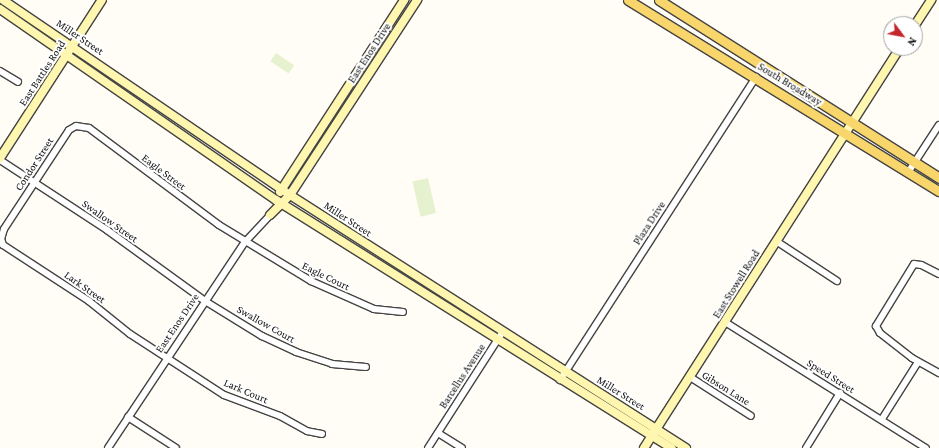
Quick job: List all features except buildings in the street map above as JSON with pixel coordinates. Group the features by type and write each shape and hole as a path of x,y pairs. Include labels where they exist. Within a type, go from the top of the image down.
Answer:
{"main road":[{"name":"South Broadway","path":"628,0 846,131 939,191"},
{"name":"South Broadway","path":"659,0 852,121 939,178"}],"street":[{"name":"Miller Street","path":"3,0 73,46 290,195 565,372 654,432 672,448"},
{"name":"East Battles Road","path":"0,159 102,0"},
{"name":"East Enos Drive","path":"108,448 245,242 270,215 279,202 282,189 404,0"},
{"name":"East Enos Drive","path":"279,202 290,195 417,0"},
{"path":"921,16 931,0"},
{"name":"Miller Street","path":"0,9 279,202 560,380 686,448"},
{"name":"East Stowell Road","path":"644,448 895,56"},
{"path":"0,71 18,82"},
{"name":"Plaza Drive","path":"560,380 756,78"},
{"path":"909,171 939,125"},
{"name":"Eagle Street","path":"69,130 76,126 89,128 198,211 245,242"},
{"name":"Condor Street","path":"4,229 69,130"},
{"name":"Swallow Street","path":"0,159 107,230 205,301"},
{"name":"Lark Street","path":"4,229 1,242 9,250 89,301 166,359"},
{"path":"776,241 837,281"},
{"name":"Eagle Court","path":"245,242 311,281 361,304 390,312 403,312"},
{"path":"939,274 921,265 914,264 876,322 876,326 880,333 918,362 939,373"},
{"name":"Swallow Court","path":"205,301 262,336 296,352 347,367 366,367"},
{"name":"Speed Street","path":"725,322 840,392 882,419 918,446 926,448"},
{"name":"Barcellus Avenue","path":"428,448 503,331"},
{"name":"Lark Court","path":"166,359 224,395 280,416 307,431 322,434"},
{"path":"882,419 918,362"},
{"name":"Gibson Lane","path":"690,377 751,416"},
{"path":"806,448 840,392"},
{"path":"128,418 176,448"},
{"path":"438,433 462,448"}],"green space":[{"path":"276,53 294,65 289,74 270,61"},
{"path":"428,178 436,213 421,217 412,182"}]}
